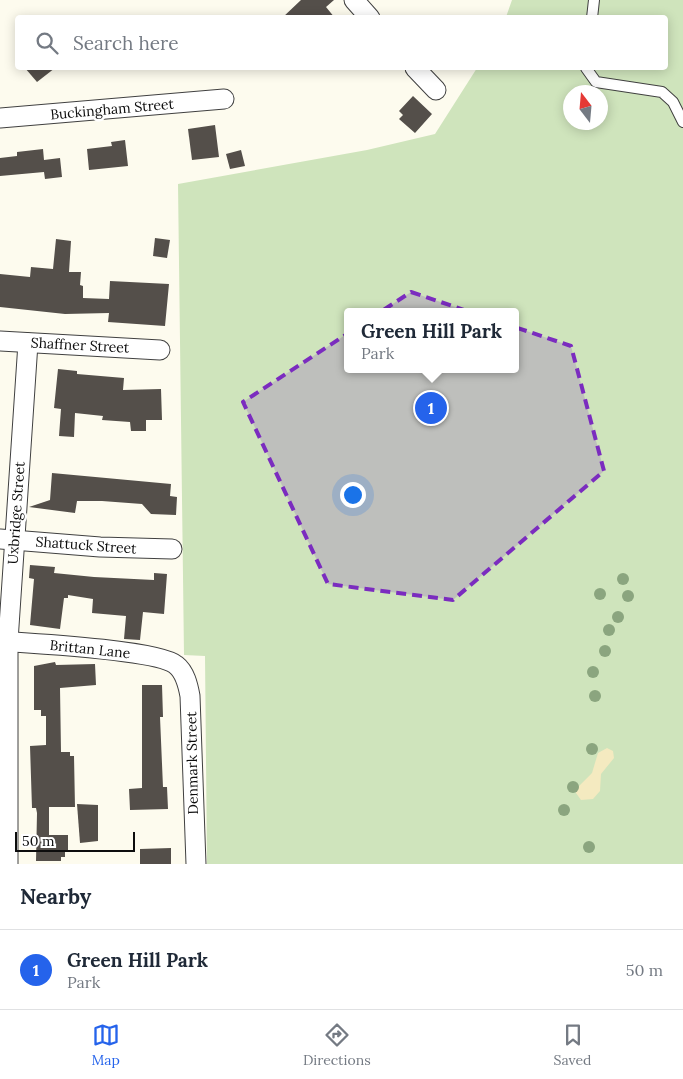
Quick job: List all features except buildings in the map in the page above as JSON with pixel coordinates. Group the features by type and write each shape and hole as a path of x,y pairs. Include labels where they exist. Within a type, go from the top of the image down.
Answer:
{"street":[{"path":"418,70 436,90"},
{"name":"Buckingham Street","path":"0,118 224,99"},
{"name":"Shaffner Street","path":"0,341 160,350"},
{"name":"Uxbridge Street","path":"8,864 4,641 7,539 28,343"},
{"name":"Shattuck Street","path":"7,539 100,547 172,549"},
{"name":"Brittan Lane","path":"4,641 142,655 170,661 177,666"},
{"name":"Denmark Street","path":"177,666 184,676 190,696 196,864"}],"lane":[{"path":"592,15 594,0"},
{"path":"587,70 596,82 654,90 668,96 683,122"}],"highlighted area":[{"path":"411,292 571,346 604,471 453,600 328,584 243,402"}],"green space":[{"path":"512,0 683,0 683,864 207,864 205,656 184,655 178,184 367,150 435,134 476,70 668,70 668,15 507,15"}],"sand":[{"path":"607,748 613,751 614,758 601,774 600,791 593,799 581,800 576,793 577,788 592,773 598,753"}],"place":[{"name":"Green Hill Park","path":"431,408"}]}
